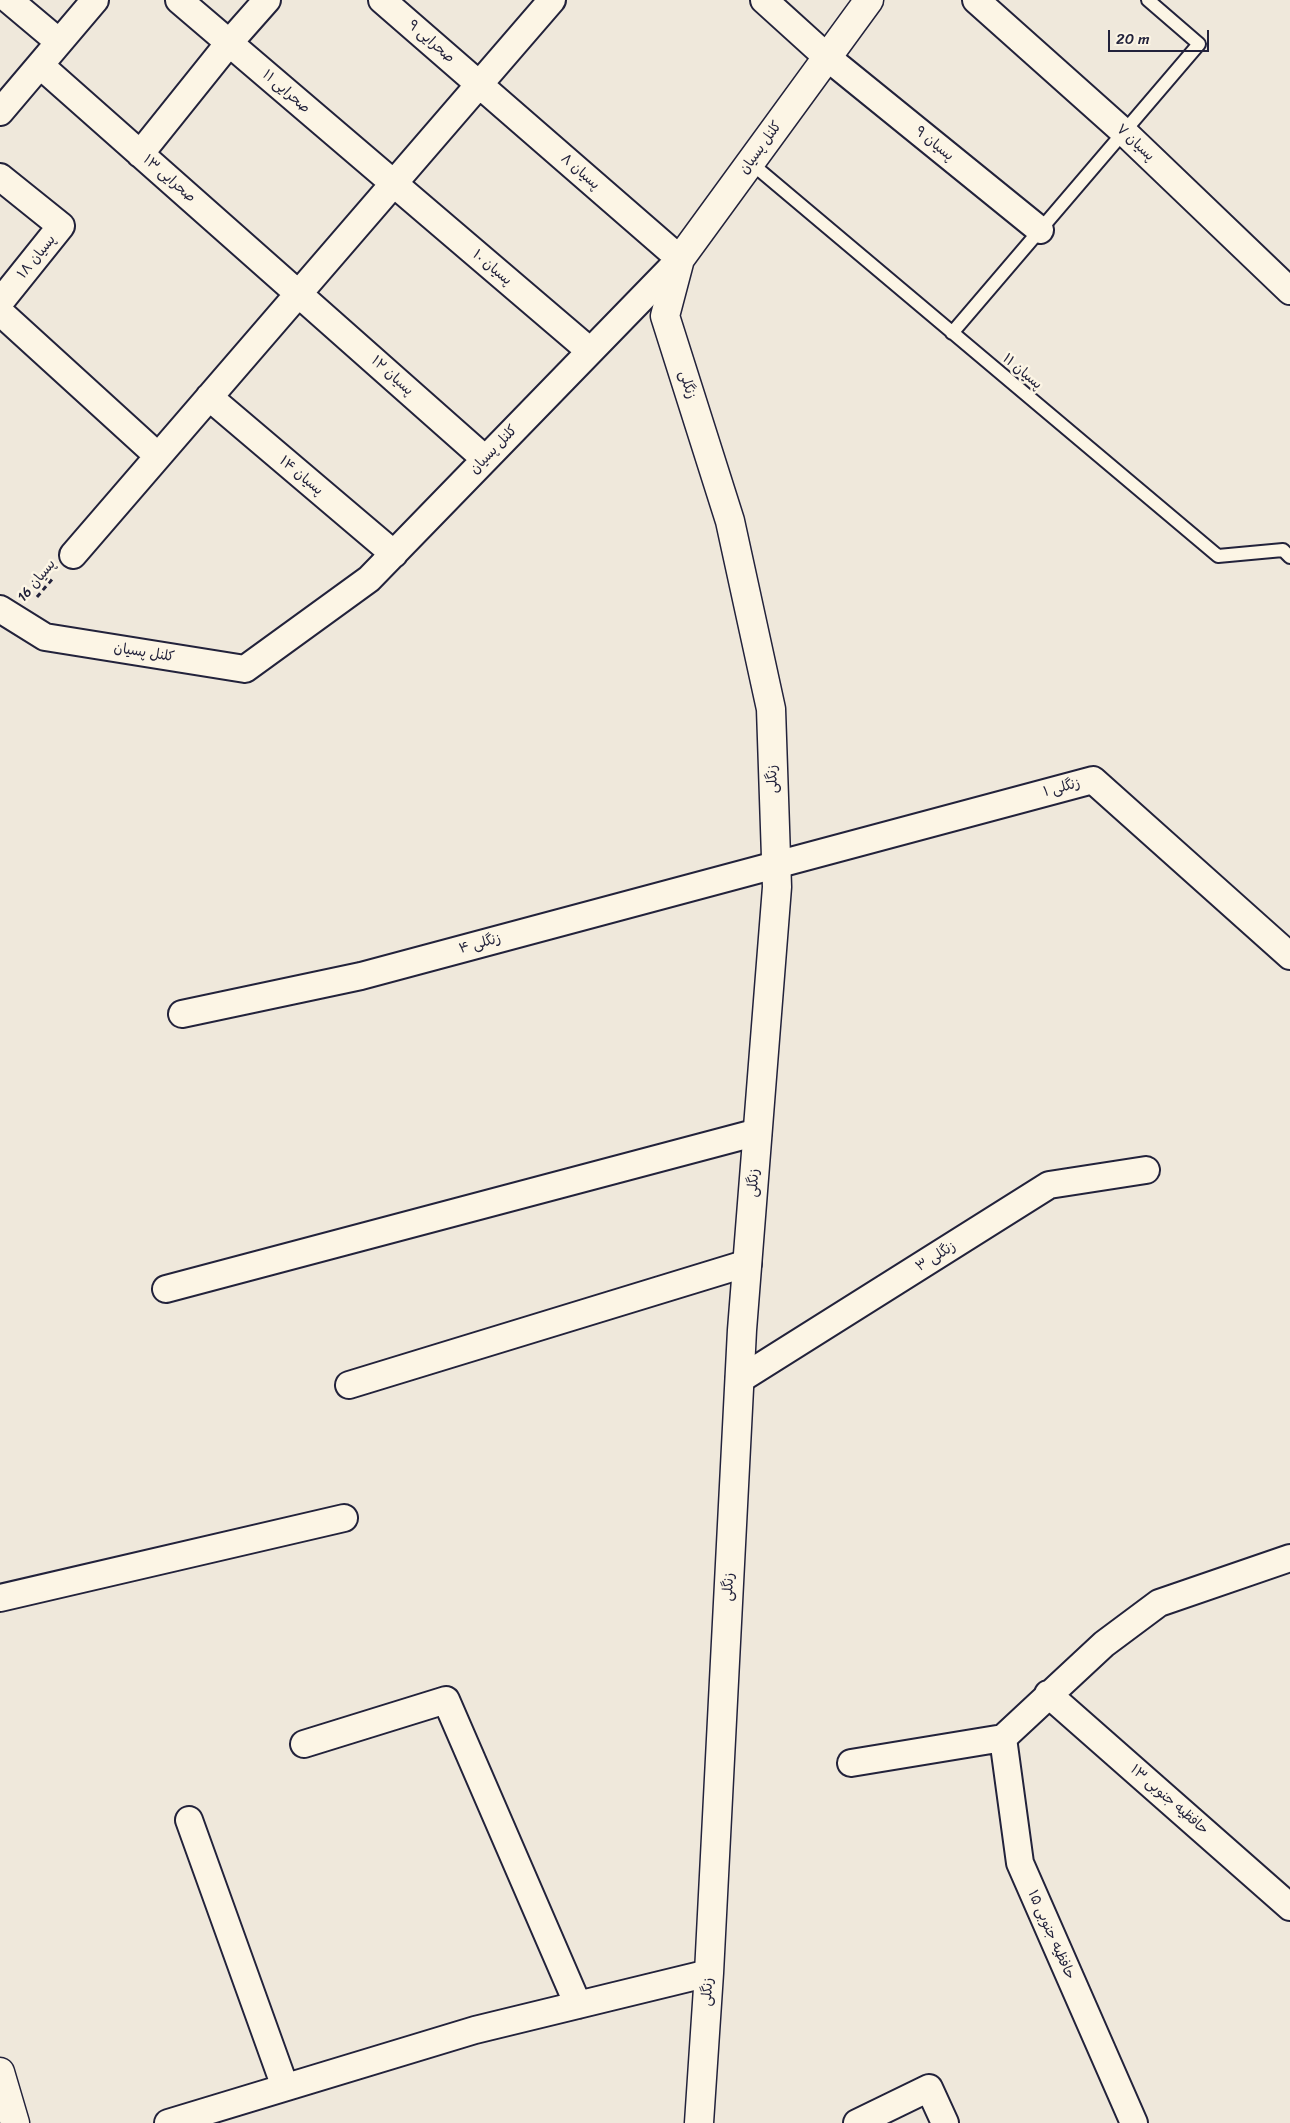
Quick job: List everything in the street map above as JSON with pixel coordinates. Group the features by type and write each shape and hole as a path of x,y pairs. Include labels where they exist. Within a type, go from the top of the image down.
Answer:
{"street":[{"path":"9,0 59,42"},
{"path":"0,112 96,0"},
{"name":"صحرایی ۱۱","path":"179,0 393,185"},
{"path":"140,154 267,0"},
{"name":"صحرایی ۹","path":"382,0 479,84"},
{"path":"73,555 552,0"},
{"name":"پسیان ۹","path":"764,0 828,58 1040,230"},
{"name":"کلنل پسیان","path":"9,615 45,638 245,669 369,579 680,259 870,0"},
{"name":"پسیان ۷","path":"976,0 1125,133 1290,291"},
{"name":"صحرایی ۱۳","path":"40,65 299,294"},
{"name":"پسیان ۸","path":"479,84 680,259"},
{"name":"پسیان ۱۸","path":"0,177 61,226 0,302"},
{"name":"پسیان ۱۰","path":"393,185 590,351"},
{"name":"زنگلی","path":"680,259 665,316 730,521 771,709 777,887 739,1380 709,1973 699,2123"},
{"name":"پسیان ۱۲","path":"299,294 485,459"},
{"path":"0,312 158,456"},
{"name":"پسیان ۱۴","path":"209,398 394,554"},
{"name":"زنگلی ۱","path":"776,864 1092,780 1290,956"},
{"name":"زنگلی ۴","path":"182,1014 361,976 776,864"},
{"path":"166,1289 758,1132"},
{"name":"زنگلی ۳","path":"739,1380 1049,1185 1146,1170"},
{"path":"348,1385 748,1263"},
{"path":"0,1598 344,1518"},
{"path":"851,1763 1003,1738 1048,1694 1104,1644 1159,1603 1286,1563"},
{"name":"حافظیه جنوبی ۱۳","path":"1048,1694 1290,1907"},
{"path":"304,1744 446,1700 578,2005"},
{"name":"حافظیه جنوبی ۱۵","path":"1003,1738 1020,1863 1134,2123"},
{"path":"189,1820 285,2088"},
{"path":"168,2123 475,2030 709,1973"},
{"path":"0,2072 15,2123"},
{"path":"857,2123 929,2088 945,2123"}],"lane":[{"path":"952,333 1125,133 1199,44 1148,0"},
{"name":"پسیان ۱۱","path":"751,163 1218,556 1282,550 1290,556"}],"path":[{"name":"پسیان 16","path":"9,615 73,555"}]}
